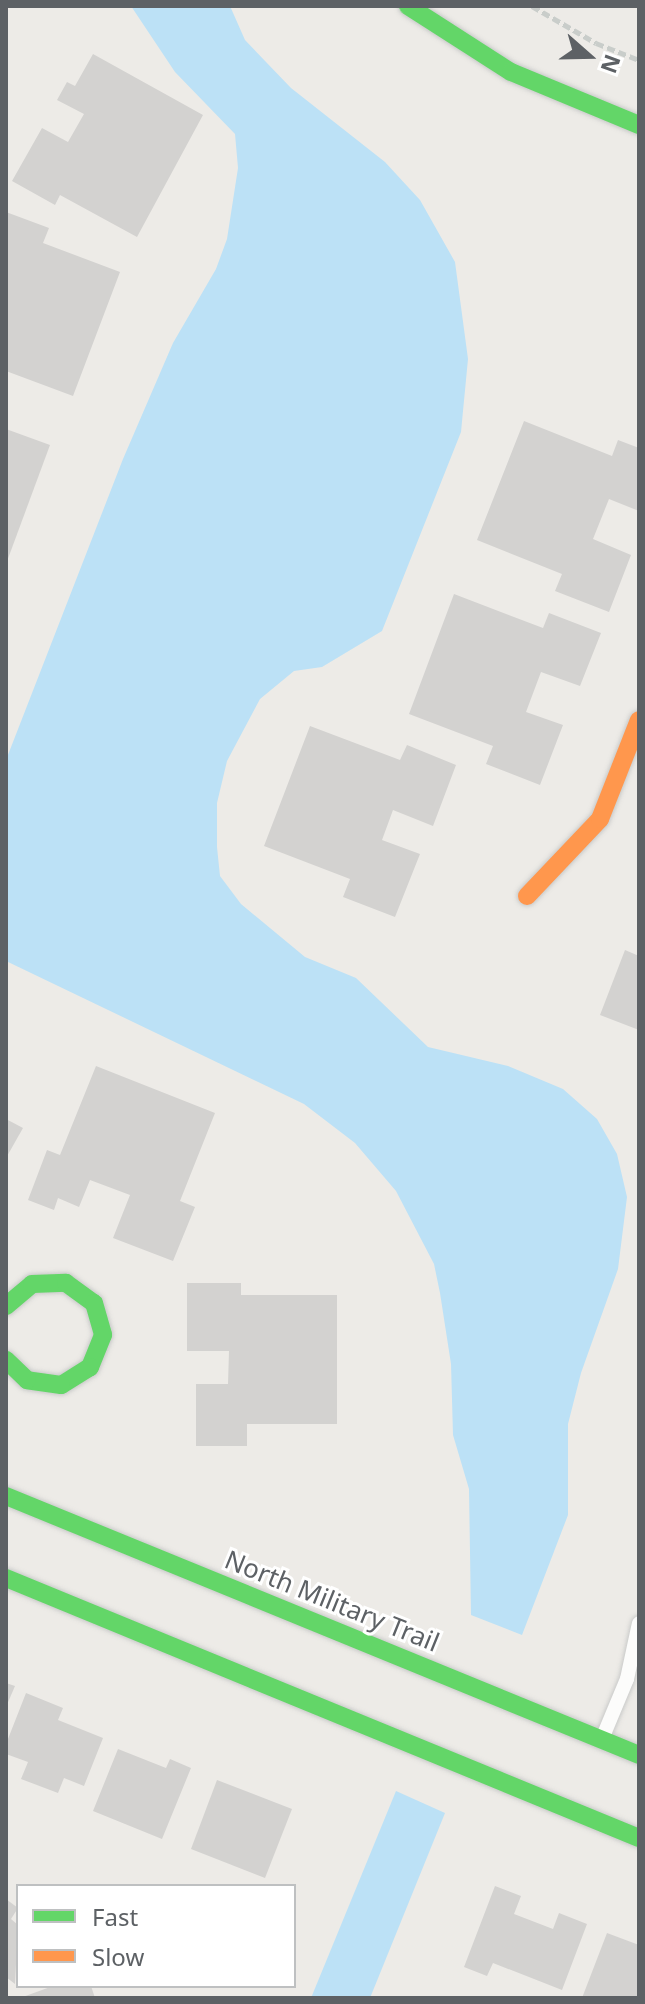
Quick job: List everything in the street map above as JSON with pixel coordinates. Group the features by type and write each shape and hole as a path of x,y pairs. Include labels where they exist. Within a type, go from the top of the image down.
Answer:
{"main road":[{"path":"408,6 511,72 639,125"},
{"path":"527,896 600,819 639,720"},
{"path":"6,1306 32,1284 66,1283 94,1303 103,1335 90,1367 61,1385 27,1380 6,1360"},
{"name":"North Military Trail","path":"6,1496 639,1755"},
{"path":"6,1578 639,1838"}],"lane":[{"path":"602,1740 627,1679 639,1623"}],"path":[{"path":"532,6 596,43 639,60"}],"water":[{"path":"131,6 230,6 245,40 291,88 385,162 420,200 455,262 468,359 461,432 382,631 322,667 294,671 260,699 227,761 217,803 217,847 220,876 241,904 305,957 356,978 428,1047 508,1066 563,1089 597,1119 617,1154 627,1197 618,1269 581,1373 568,1424 568,1515 522,1635 471,1615 469,1489 453,1435 451,1364 440,1293 434,1264 396,1191 355,1143 304,1104 6,961 6,760 123,459 173,343 216,269 227,239 238,168 235,134 175,72"},
{"path":"396,1791 445,1813 370,1998 311,1998"}],"building":[{"path":"93,54 203,115 137,237 60,195 55,205 12,181 42,128 68,142 84,114 57,100 67,82 75,86"},
{"path":"6,212 49,228 43,243 120,272 73,396 6,371"},
{"path":"524,421 612,456 618,440 639,448 639,511 609,499 593,539 631,555 609,612 555,591 562,574 477,540"},
{"path":"6,429 50,445 6,564"},
{"path":"454,594 543,628 549,613 601,633 580,686 541,672 526,712 563,725 540,785 486,764 493,746 409,714"},
{"path":"310,726 400,760 407,745 456,765 433,826 393,810 382,840 420,854 395,917 343,897 350,879 264,846"},
{"path":"625,950 639,956 639,1030 600,1015"},
{"path":"96,1066 215,1113 180,1201 195,1207 173,1261 113,1238 130,1195 90,1180 79,1207 58,1198 54,1210 28,1200 47,1150 60,1155"},
{"path":"6,1119 23,1128 6,1158"},
{"path":"187,1283 241,1283 241,1295 337,1295 337,1424 247,1424 247,1446 196,1446 196,1384 228,1384 229,1351 187,1351"},
{"path":"6,1683 15,1686 6,1707"},
{"path":"26,1693 63,1708 58,1720 103,1738 84,1786 64,1778 58,1793 21,1779 28,1762 6,1754 6,1744"},
{"path":"118,1749 166,1768 170,1759 191,1768 162,1839 93,1811"},
{"path":"217,1780 292,1809 265,1878 191,1849"},
{"path":"495,1886 521,1896 514,1914 553,1929 559,1913 587,1924 562,1990 493,1963 487,1976 464,1967"},
{"path":"6,1899 16,1906 11,1919 16,1923 15,1984 6,1977"},
{"path":"607,1933 639,1945 639,1998 582,1998"},
{"path":"48,1988 92,1988 95,1998 20,1998"}],"traffic: fast":[{"path":"408,6 511,72 639,125"},
{"path":"6,1306 32,1284 66,1283 94,1303 103,1335 90,1367 61,1385 27,1380 6,1360"},
{"path":"6,1496 639,1755"},
{"path":"6,1578 639,1838"}],"traffic: slow":[{"path":"527,896 600,819 639,720"}]}
